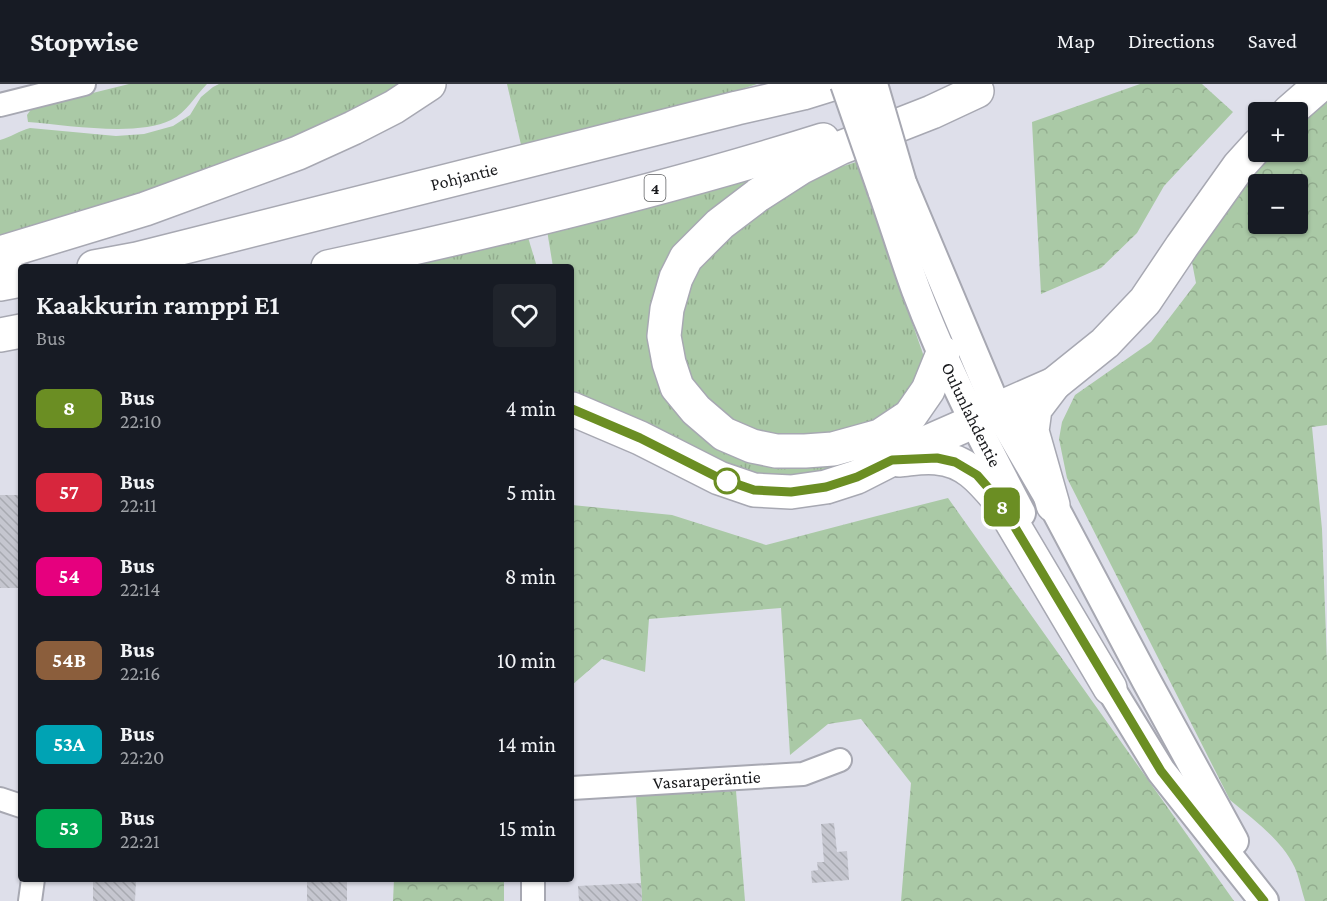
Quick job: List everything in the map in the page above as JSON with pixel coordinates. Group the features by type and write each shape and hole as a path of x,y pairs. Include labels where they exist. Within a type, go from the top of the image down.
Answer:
{"highway":[{"path":"0,253 145,209 298,153 394,107 429,84"},
{"path":"737,108 798,84"},
{"name":"Pohjantie","path":"110,264 832,84"},
{"path":"1300,102 1321,84"},
{"path":"943,354 928,390 910,416 880,436 833,449 776,451 752,446 724,434 696,410 677,387 669,363 664,336 667,309 676,278 687,258 720,224 758,195 800,168 840,147 987,88"},
{"name":"4","path":"341,264 578,209 766,158 987,88"},
{"path":"1053,505 1032,431 1035,409 1054,384 1105,343 1145,301 1248,156"},
{"path":"0,284 18,281"},
{"path":"0,335 18,332"},
{"path":"0,354 18,352"},
{"path":"574,410 640,438 719,478 754,490 791,492 826,487 857,477 916,447 1054,384"},
{"path":"892,460 937,458 955,462 977,475 998,499 1110,688"}],"main road":[{"name":"Oulunlahdentie","path":"845,84 892,187 985,415 1110,688 1161,771 1265,901"},
{"name":"Oulunlahdentie","path":"873,84 892,187 916,290 943,354 985,415 1053,505 1265,901"}],"street":[{"path":"0,105 39,90 84,84"},
{"name":"Vasaraperäntie","path":"574,788 803,774 840,760"},
{"path":"0,799 18,805"},
{"path":"30,901 33,882"},
{"path":"532,882 532,901"}],"green space":[{"path":"129,84 207,84 182,113 157,125 121,129 28,122 27,115 32,108"},
{"path":"219,84 415,84 351,121 0,247 0,140 30,128 116,136 144,134 173,126 190,115 201,97"},
{"path":"507,84 757,84 522,149"},
{"path":"1140,84 1202,84 1233,112 1164,186 1137,233 1101,268 1041,294 1032,122"},
{"path":"1327,86 1327,425 1312,427 1322,529 1327,662 1327,901 1305,901 1297,873 1285,852 1259,824 1230,800 1067,478 1059,439 1062,422 1075,395 1151,342 1196,283 1190,252 1255,162 1308,162 1308,105"},
{"path":"804,157 748,190 655,332 710,442 917,439 819,475 787,479 743,472 574,398 574,264 553,264 547,230"},
{"path":"856,162 929,371 910,405 832,441 771,440 723,423 683,372 678,339 684,300 700,267 737,224 819,174"},
{"path":"527,234 536,264 392,264"},
{"path":"948,498 1234,901 901,901 911,783 861,719 828,724 790,755 781,608 649,619 645,672 602,659 574,683 574,505 672,515 766,545"},
{"path":"736,791 745,901 642,901 636,796"},
{"path":"394,882 504,882 504,901 393,901"}],"building":[{"path":"0,495 18,495 18,588 0,588"},
{"path":"834,823 837,852 847,851 849,880 812,883 811,871 818,870 817,862 824,862 821,824"},
{"path":"93,882 136,882 135,901 93,901"},
{"path":"307,882 347,882 347,901 307,901"},
{"path":"641,883 642,901 579,901 578,886"}],"bus line":[{"name":"8","path":"574,410 640,438 719,478 754,490 791,492 826,487 857,477 892,460 937,458 955,462 977,475 998,499 1161,771 1264,901"}]}
